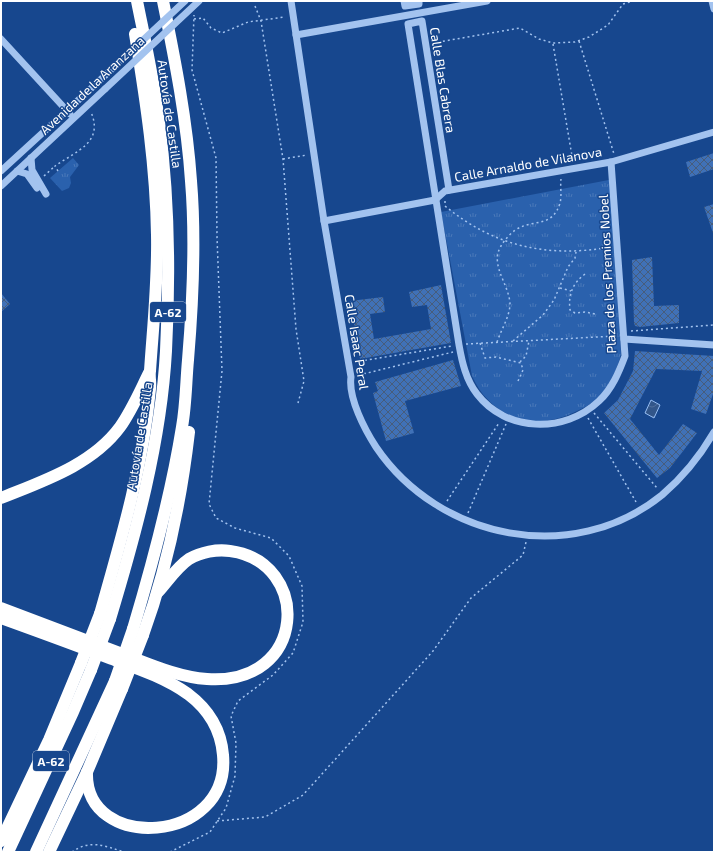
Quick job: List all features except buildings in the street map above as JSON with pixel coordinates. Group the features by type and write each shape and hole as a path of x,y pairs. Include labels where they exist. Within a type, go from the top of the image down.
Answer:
{"highway":[{"path":"105,616 136,473 150,388 155,321 157,270 155,180 148,109 130,1"},
{"name":"Autovía de Castilla","path":"8,852 74,712 86,666 132,545 144,493 157,422 166,353 169,256 162,145 150,68 137,1"},
{"name":"Autovía de Castilla","path":"36,852 119,685 138,632 172,484 183,425 192,313 194,249 191,180 185,121 163,1"},
{"path":"138,632 158,592 184,473 194,393 192,313"},
{"path":"1,498 62,472 82,460 105,443 119,428 130,411 150,372"},
{"path":"1,608 139,660 178,673 206,679 231,678 248,674 261,667 271,660 286,631 288,619 287,604 277,580 264,565 254,558 240,552 214,551 190,559 179,568 158,592"},
{"path":"1,618 142,670 172,684 201,706 212,721 222,745 224,760 222,776 217,791 209,806 201,816 183,828 151,838 127,836 109,828 101,822 89,799 87,772"},
{"path":"1,841 86,666"},
{"path":"49,852 87,772 119,685"}],"street":[{"name":"Avenida de la Aranzana","path":"1,171 185,1"},
{"name":"Avenida de la Aranzana","path":"1,186 199,1"},
{"name":"Calle Isaac Peral","path":"291,1 324,221 351,377 350,385 357,409 366,429 385,460 411,487 442,509 465,521 504,532 527,536 550,536 577,532 602,526 640,509 662,494 686,472 714,432"},
{"path":"404,1 405,6 419,4 419,1"},
{"path":"296,35 487,1"},
{"path":"712,1 714,9"},
{"name":"Calle Blas Cabrera","path":"435,200 408,24 422,21 447,191"},
{"path":"1,39 74,118"},
{"name":"Calle Arnaldo de Vilanova","path":"435,200 447,191 574,170 614,161 714,132"},
{"path":"18,171 27,174 44,195 32,170 31,158"},
{"name":"Plaza de los Premios Nobel","path":"435,200 460,348 466,373 477,394 506,417 527,425 541,425 569,418 587,410 599,401 618,374 625,356 614,161"},
{"path":"324,221 435,200"},
{"path":"624,335 714,346"}],"path":[{"path":"426,44 520,28 539,39 553,43 579,41 589,37 608,25 623,4 634,1"},
{"path":"255,6 261,21 283,159 296,329 304,381 298,403"},
{"path":"170,852 210,832 226,808 235,776 236,743 231,716 238,701 273,675 293,653 303,622 302,586 289,556 271,538 235,528 216,518 209,504 222,371 217,237 216,158 192,70 194,13"},
{"path":"194,19 203,18 211,28 222,33 248,22 293,16"},
{"path":"579,41 614,161"},
{"path":"553,43 574,170"},
{"path":"38,180 91,140 95,133 95,124 87,106"},
{"path":"283,159 314,154"},
{"path":"55,166 58,171"},
{"path":"497,342 509,314 509,299 498,266 500,247 505,240 521,227 540,224 550,218 560,203 561,172"},
{"path":"447,191 445,206 476,228 505,240 546,251 576,252 618,246"},
{"path":"513,341 544,315 554,300 568,267 575,258 576,252"},
{"path":"585,274 578,279 571,291 569,304 572,312 595,314"},
{"path":"560,288 571,291"},
{"path":"351,377 480,343 624,335 714,325"},
{"path":"520,362 526,356 529,340"},
{"path":"480,343 485,358 496,356 520,362"},
{"path":"348,363 460,348"},
{"path":"518,381 523,370 520,362"},
{"path":"587,410 662,494"},
{"path":"587,410 640,509"},
{"path":"442,509 506,417"},
{"path":"465,521 506,417"},
{"path":"217,821 265,817 303,796 433,651 471,598 523,555 527,536"},
{"path":"72,852 82,846 94,843 124,852"}],"green space":[{"path":"73,158 79,165 70,177 71,183 69,188 62,191 50,178"},
{"path":"614,179 621,355 615,372 606,388 598,398 575,412 560,418 544,421 515,417 502,411 490,402 480,390 472,376 441,212"}],"water":[{"path":"651,400 660,405 654,418 645,413"}]}
